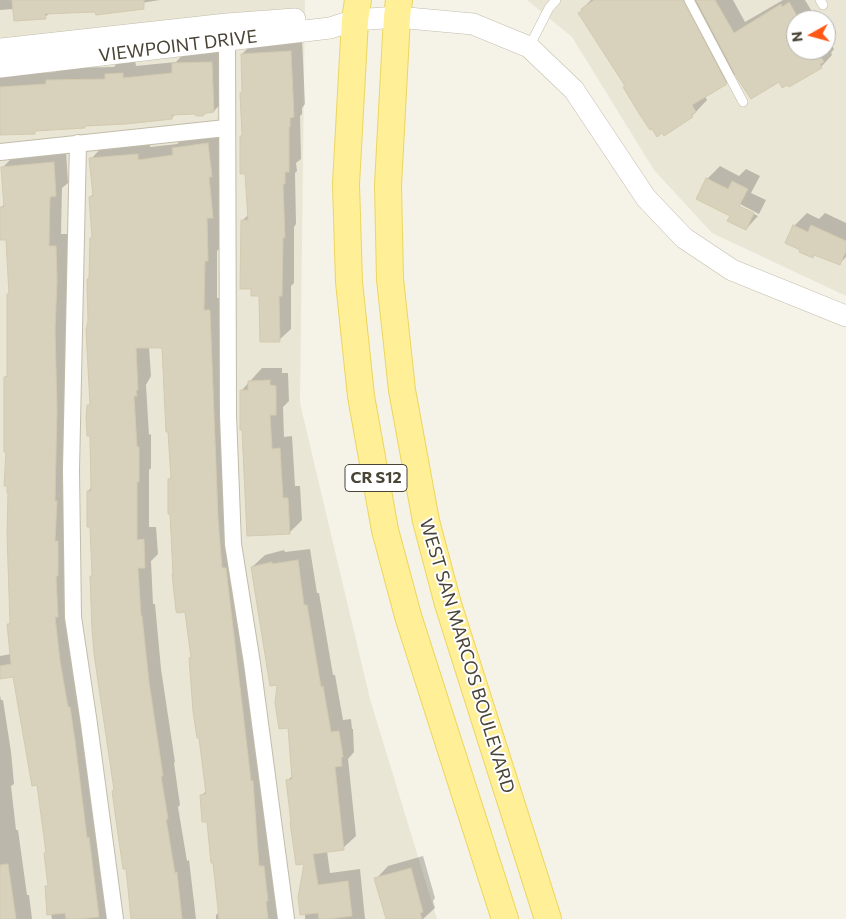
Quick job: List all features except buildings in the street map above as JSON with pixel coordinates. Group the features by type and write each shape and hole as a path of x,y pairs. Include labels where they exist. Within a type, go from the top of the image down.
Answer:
{"main road":[{"name":"WEST SAN MARCOS BOULEVARD","path":"398,9 388,184 390,279 402,390 426,521 448,604 548,919"},
{"name":"CR S12","path":"356,10 346,184 349,282 361,396 385,530 406,607 505,919"}],"street":[{"name":"VIEWPOINT DRIVE","path":"0,67 227,33 356,10 398,9 473,24 529,47 574,90 646,198 684,238 732,270 846,316"},
{"name":"VIEWPOINT DRIVE","path":"0,50 227,33"},
{"path":"227,33 228,415 233,544 286,919"},
{"path":"0,152 226,128"},
{"path":"78,144 71,470 73,617 115,919"}],"lane":[{"path":"529,47 549,8 556,0"},
{"path":"689,0 743,102"}],"shaded area":[{"path":"0,0 305,0 300,403 370,699 437,919 0,919"},
{"path":"527,0 846,0 846,296 712,233 654,170 572,37"}]}
